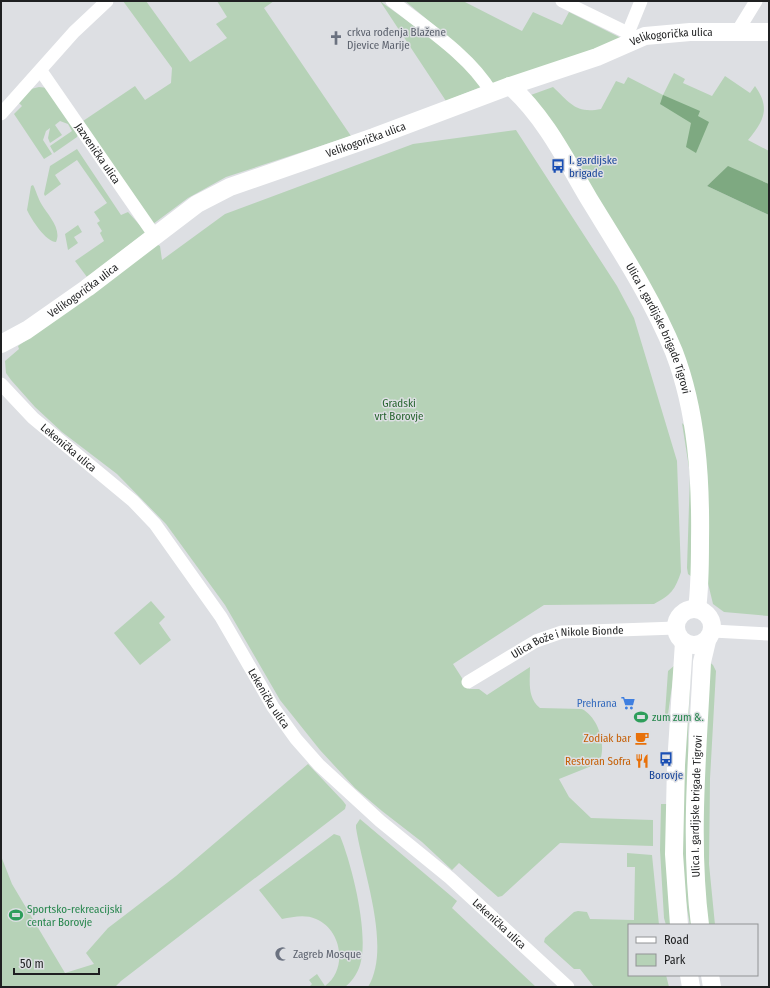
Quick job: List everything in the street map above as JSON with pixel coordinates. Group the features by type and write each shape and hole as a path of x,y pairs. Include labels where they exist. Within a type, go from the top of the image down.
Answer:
{"street":[{"path":"1,114 41,71 74,32 107,1"},
{"path":"392,1 460,56 475,70 491,92"},
{"path":"562,1 631,36 641,1"},
{"path":"737,32 756,1"},
{"name":"Velikogorička ulica","path":"1,344 27,330 87,288 197,204 230,188 374,137 491,92 597,57 631,36 665,33 769,32"},
{"name":"Jazvenička ulica","path":"41,71 155,236"},
{"name":"Ulica I. gardijske brigade Tigrovi","path":"510,86 532,109 576,177 646,295 674,354 683,381 691,418 699,473 700,544 697,609"},
{"name":"Lekenička ulica","path":"1,384 32,418 133,501 155,524 221,617 273,707 296,739 318,765 380,820 450,878 568,987"},
{"path":"710,636 711,619 703,611 697,609 686,610 676,622 680,635 696,646 710,636 769,634"},
{"name":"Ulica Bože i Nikole Bionde","path":"468,682 536,641 562,632 680,635"},
{"name":"Ulica I. gardijske brigade Tigrovi","path":"679,924 674,854 680,635"},
{"name":"Ulica I. gardijske brigade Tigrovi","path":"700,924 696,876 697,797 702,662 710,636"},
{"path":"689,976 692,987"},
{"path":"710,976 712,987"}],"green space":[{"path":"123,1 146,1 190,62 227,38 216,24 227,17 217,1 274,1 264,8 351,136 226,177 188,198 153,224 83,121 135,86 145,100 171,83 172,68"},
{"path":"380,1 448,52 472,75 481,87 446,101"},
{"path":"405,1 463,1 522,31 533,12 562,25 569,12 621,38 620,40 494,84 448,37"},
{"path":"674,73 685,79 683,83 712,96 725,76 750,93 755,86 763,100 764,113 762,120 748,140 769,151 769,184 728,167 707,186 769,215 769,616 724,612 713,604 706,575 681,363 528,96 553,87 574,106 585,110 601,109 616,81 624,84 628,77 663,95"},
{"path":"39,87 48,88 78,134 77,137 54,153 50,146 72,131 68,124 60,121 55,125 62,135 50,143 48,138 50,128 46,131 43,140 52,154 44,159 14,114 22,106 18,102 31,89"},
{"path":"663,95 700,111 698,116 709,122 696,153 686,147 691,123 660,104"},
{"name":"Gradski vrt Borovje","path":"516,130 617,286 634,318 677,461 681,572 672,591 665,598 654,604 544,605 453,664 469,689 479,689 487,695 530,667 531,694 536,704 540,708 582,709 593,719 600,733 602,749 599,763 559,779 569,797 591,818 653,820 653,846 560,843 502,896 498,897 459,863 452,870 422,842 355,788 320,750 280,700 225,605 166,524 117,474 62,432 35,407 6,373 5,361 19,349 18,346 83,300 156,244 160,246 162,260 225,214 413,144"},
{"path":"77,149 121,215 128,212 146,232 87,277 75,261 104,241 100,233 102,231 97,223 100,221 94,212 107,203 77,160 55,175 61,184 45,196 44,194 50,166"},
{"path":"728,166 769,184 769,215 707,186"},
{"path":"33,185 41,203 56,227 56,242 52,241 43,234 27,210 31,186"},
{"path":"78,225 82,232 74,237 78,243 68,250 65,234"},
{"path":"682,423 687,428 694,475 692,577 688,574 687,568 690,474"},
{"path":"151,601 165,617 159,623 171,640 140,665 114,633"},
{"path":"691,658 688,736 694,924 690,924 682,859 681,825"},
{"path":"708,661 713,665 716,671 710,779 709,864 715,924 703,924 698,870"},
{"path":"675,665 668,714 665,714 668,671"},
{"path":"308,764 343,801 346,805 345,809 115,987 1,987 1,856 12,884 65,973 94,964 86,953 108,928 176,876"},
{"path":"661,804 669,804 672,924 666,924 664,918 660,850"},
{"path":"360,819 457,901 452,908 536,987 368,987 375,971 377,931 374,909 356,828 356,825"},
{"path":"334,834 340,836 345,848 358,898 361,915 363,948 361,961 355,976 345,987 309,987 312,984 309,980 317,974 325,986 332,979 337,970 339,950 332,932 325,924 312,917 303,916 282,919 259,890"},
{"path":"627,853 652,855 659,924 628,924 628,976 666,976 669,987 594,987 580,969 574,969 544,942 545,938 574,912 578,911 587,912 590,919 634,920 635,867 627,867"}],"place":[{"name":"crkva rođenja Blažene Djevice Marije","path":"336,38"},
{"name":"I. gardijske brigade","path":"558,166"},
{"name":"Prehrana","path":"628,703"},
{"name":"zum zum &.","path":"641,717"},
{"name":"Zodiak bar","path":"642,738"},
{"name":"Borovje","path":"666,759"},
{"name":"Restoran Sofra","path":"642,761"},
{"name":"Sportsko-rekreacijski centar Borovje","path":"16,915"},
{"name":"Zagreb Mosque","path":"282,954"}]}
